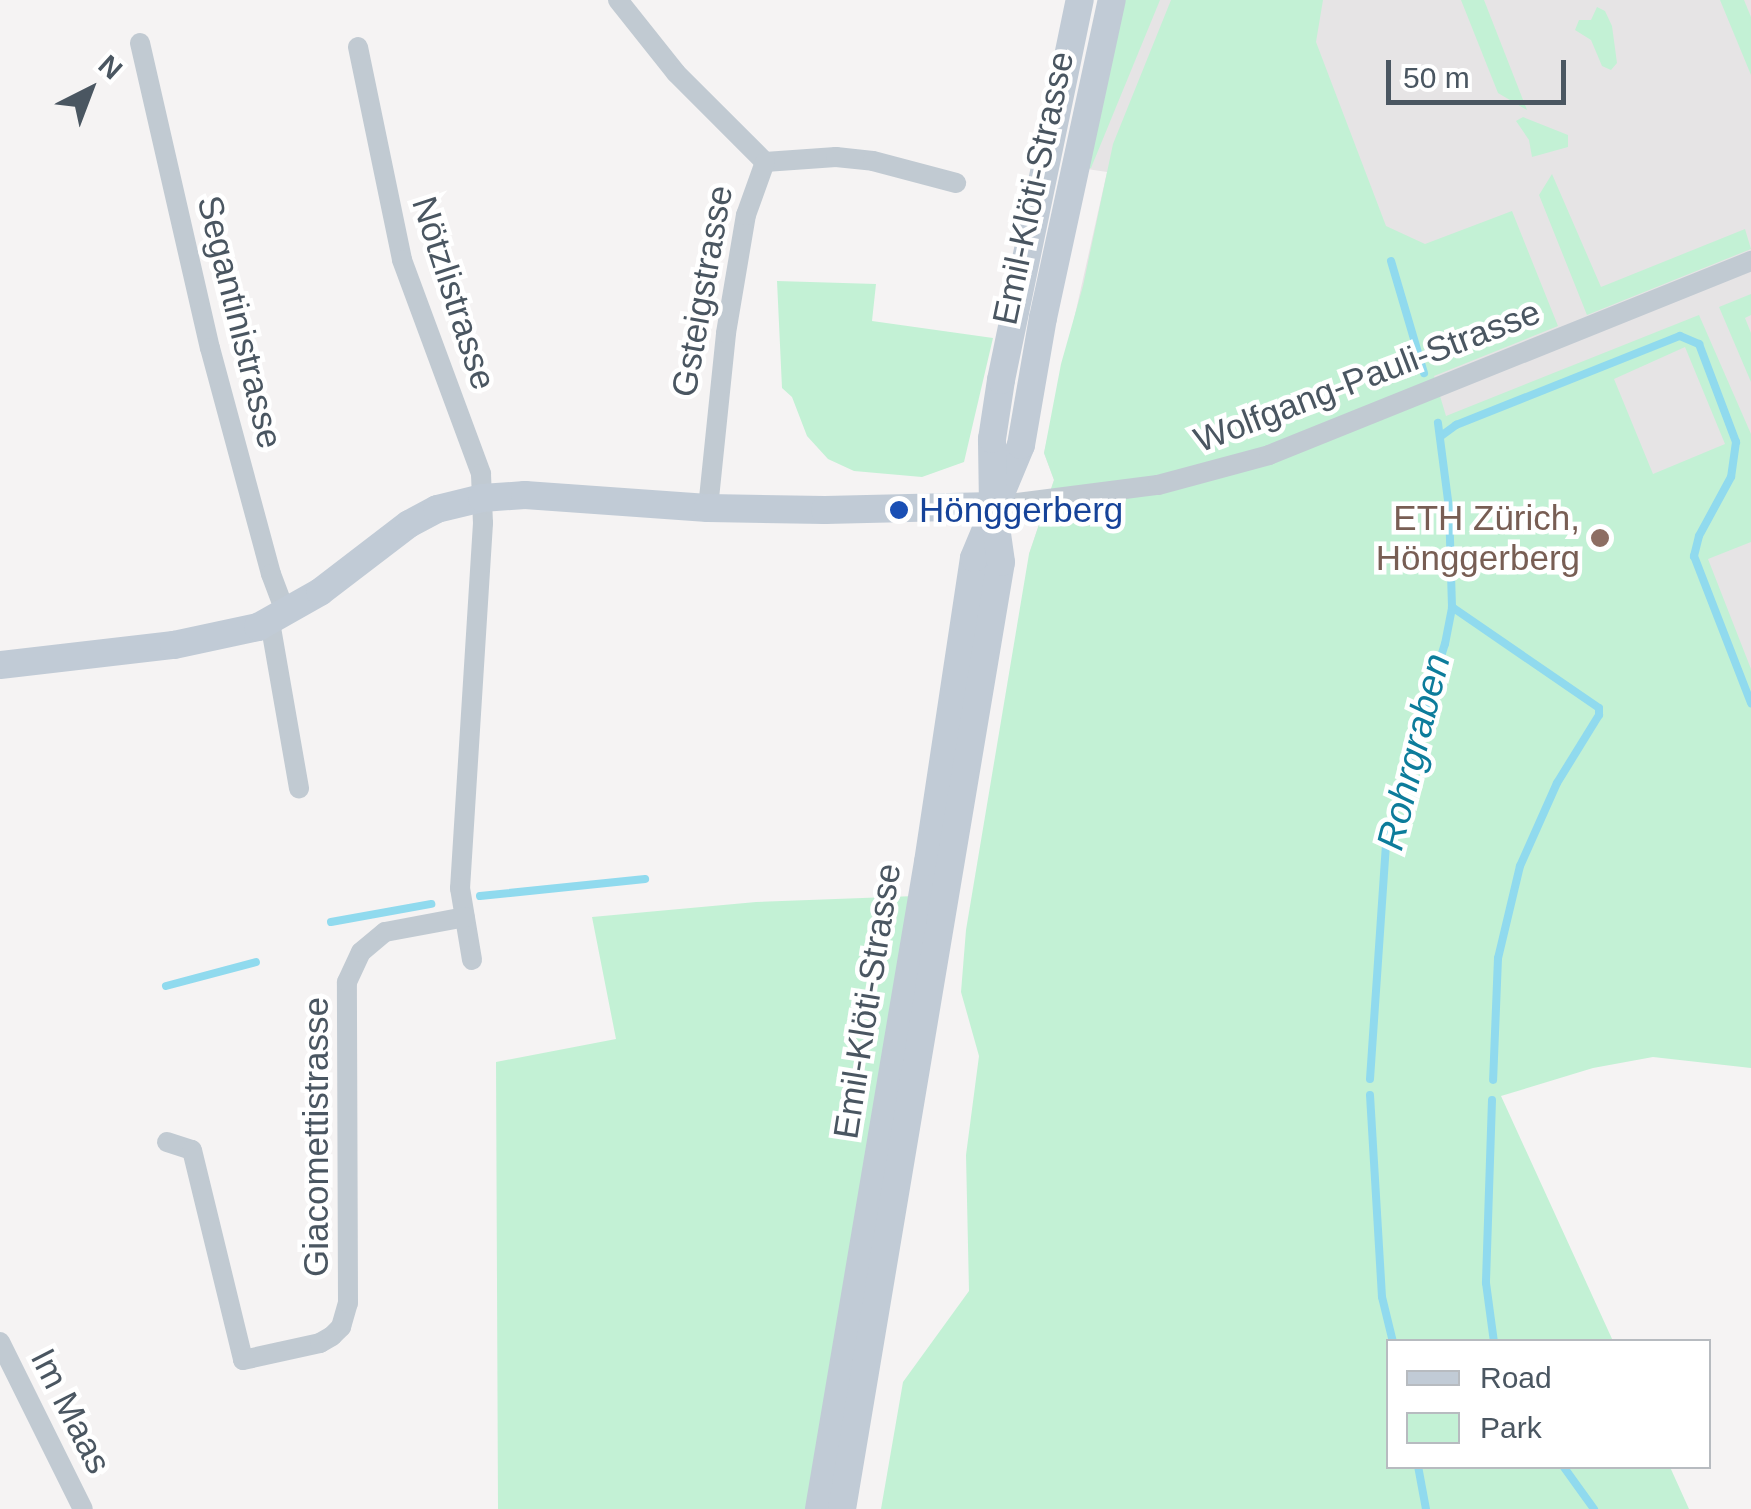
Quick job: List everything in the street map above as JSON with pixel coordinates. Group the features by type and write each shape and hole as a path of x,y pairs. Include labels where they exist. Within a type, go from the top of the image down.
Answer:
{"street":[{"path":"618,0 676,73 765,162"},
{"name":"Emil-Klöti-Strasse","path":"842,1509 1001,562 993,506 992,439 1001,380 1080,0"},
{"name":"Emil-Klöti-Strasse","path":"819,1509 928,862 974,558 1021,445 1043,318 1112,0"},
{"name":"Segantinistrasse","path":"140,43 210,348 271,574 299,789"},
{"name":"Nötzlistrasse","path":"358,47 402,260 480,474 482,498"},
{"name":"Gsteigstrasse","path":"708,508 726,334 746,215 765,162 836,157 873,161 956,183"},
{"name":"Wolfgang-Pauli-Strasse","path":"993,506 1158,485 1268,455 1751,261"},
{"path":"0,665 174,645 278,618 410,524 436,509 482,498 525,495 708,508 900,510 993,506"},
{"path":"472,960 460,888 482,498"},
{"name":"Giacomettistrasse","path":"167,1142 192,1150 242,1360 320,1343 332,1336 341,1327 348,1303 348,982 361,952 385,932 464,917"},
{"name":"Im Maas","path":"0,1342 82,1509"}],"shaded area":[{"name":"ETH Zürich, Hönggerberg","path":"1125,0 1751,0 1751,1056 1029,554 1054,480 1044,453 1107,172 1087,169"}],"green space":[{"path":"1125,0 1160,0 1091,168 1087,169"},
{"path":"1171,0 1323,0 1316,42 1386,226 1425,244 1512,211 1558,326 1434,376 1446,416 1699,315 1751,434 1751,542 1708,559 1751,669 1751,1068 1653,1057 1593,1068 1501,1096 1612,1339 1386,1339 1386,1469 1671,1469 1689,1509 881,1509 903,1382 969,1291 966,1155 979,1056 961,992 966,930 1029,554 1054,480 1044,453 1061,364 1083,286 1113,144","holes":["1685,347 1725,444 1653,474 1614,379"]},
{"path":"1461,0 1484,0 1527,110 1498,93"},
{"path":"1720,0 1744,0 1751,17 1751,75"},
{"path":"1597,7 1605,11 1612,26 1617,63 1611,70 1602,66 1591,40 1575,30 1579,20 1591,20"},
{"path":"1523,117 1568,135 1568,147 1532,157 1529,140 1516,121"},
{"path":"1552,174 1601,287 1745,229 1751,249 1587,315 1539,195"},
{"path":"777,281 876,284 872,321 993,338 964,462 922,477 854,471 828,459 807,436 792,397 782,388"},
{"path":"1751,294 1751,315 1745,318 1751,333 1751,382 1719,307"},
{"path":"916,896 812,1509 498,1509 496,1062 616,1039 592,917 756,902"}],"waterway":[{"name":"Rohrgraben","path":"1391,261 1424,373"},
{"path":"1441,436 1456,425 1680,336 1699,344 1736,442 1731,477 1699,536 1694,556 1751,703"},
{"name":"Rohrgraben","path":"1370,1079 1387,832 1445,644 1452,607 1449,508 1438,423"},
{"name":"Rohrgraben","path":"1452,607 1599,708 1599,715 1557,783 1520,866 1498,958 1493,1080"},
{"path":"480,896 645,879"},
{"path":"331,922 431,904"},
{"path":"166,986 256,962"},
{"name":"Rohrgraben","path":"1370,1095 1382,1297 1392,1339"},
{"name":"Rohrgraben","path":"1492,1100 1486,1283 1494,1339"},
{"name":"Rohrgraben","path":"1419,1469 1426,1509"},
{"name":"Rohrgraben","path":"1565,1469 1594,1509"}],"place":[{"name":"Hönggerberg","path":"899,510"},
{"name":"ETH Zürich, Hönggerberg","path":"1600,538"}]}
